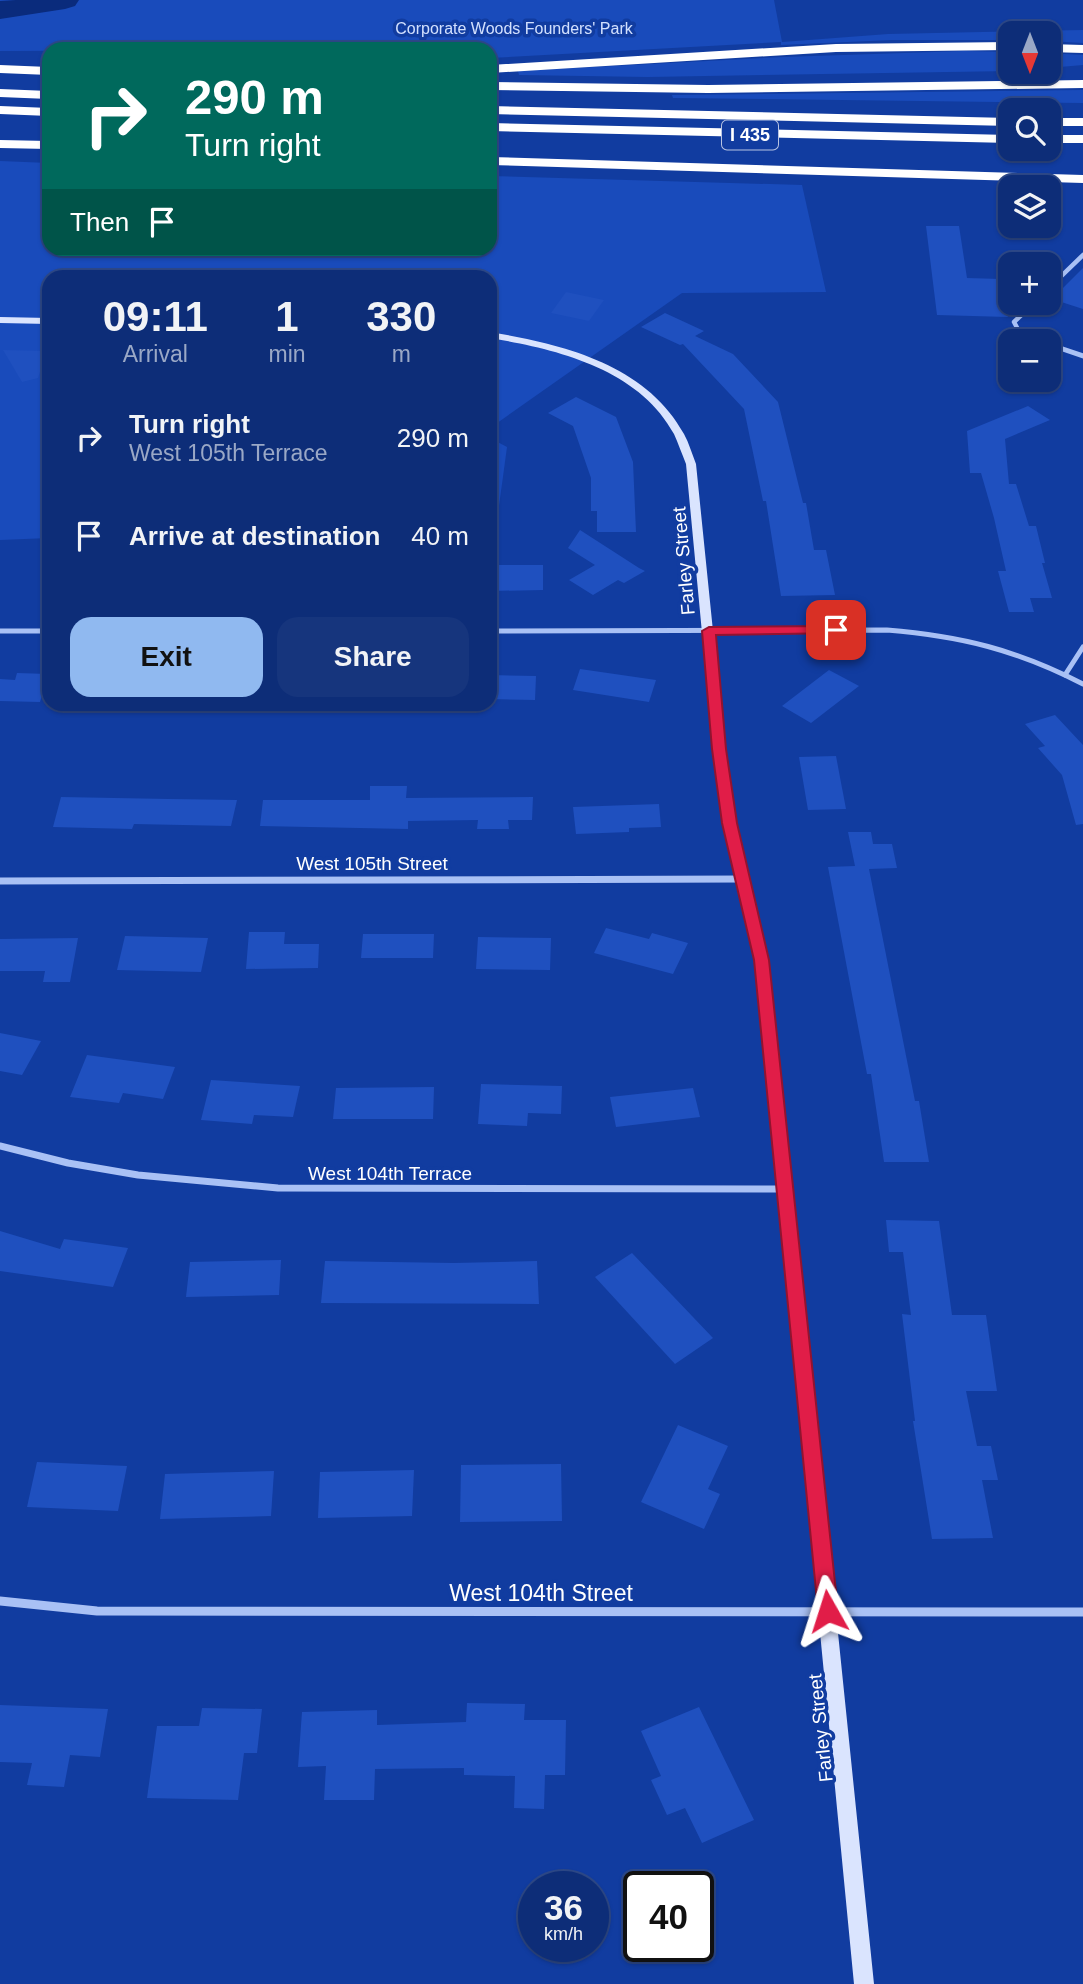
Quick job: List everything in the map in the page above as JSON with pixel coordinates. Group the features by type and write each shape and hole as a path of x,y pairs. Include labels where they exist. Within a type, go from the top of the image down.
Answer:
{"highway":[{"path":"497,69 883,46 998,46"},
{"path":"1061,48 1083,49"},
{"path":"0,69 42,71"},
{"path":"497,86 654,89 989,85 1075,76 1083,84"},
{"path":"0,93 42,95"},
{"path":"0,110 42,112"},
{"name":"I 435","path":"497,110 998,121"},
{"path":"1061,122 1083,122"},
{"name":"I 435","path":"497,127 998,139"},
{"path":"1061,139 1083,139"},
{"path":"0,144 42,145"},
{"path":"497,161 1083,179"},
{"path":"874,172 944,166 1083,167"}],"street":[{"path":"1061,276 1083,255"},
{"path":"1018,329 1014,322 1021,315"},
{"path":"0,320 42,321"},
{"name":"Farley Street","path":"497,336 522,339 579,356 635,385 666,412 685,441 696,497 724,786 762,960 864,1984"},
{"path":"1061,348 1083,356"},
{"path":"497,631 887,630 944,634 1011,649 1083,684"},
{"path":"0,631 42,631"},
{"path":"1065,675 1083,647"},
{"name":"West 105th Street","path":"0,881 743,878"},
{"name":"West 104th Terrace","path":"0,1146 44,1159 131,1176 214,1185 278,1188 784,1189"},
{"name":"West 104th Street","path":"0,1601 110,1611 1083,1612"}],"green space":[{"name":"Corporate Woods Founders' Park","path":"0,0 774,0 782,42 888,34 998,32 998,40 892,40 781,45 781,42 497,58 497,42 42,42 42,51 0,51"},
{"name":"Corporate Woods Founders' Park","path":"1061,30 1083,30 1083,43 1061,42"},
{"path":"998,52 998,71 648,77 519,75 518,71 783,57"},
{"path":"1061,54 1083,55 1083,65 1061,67"},
{"path":"1083,90 1083,103 1061,103 1061,98 998,98 998,102 673,98 672,95"},
{"path":"0,161 42,163 42,256 497,256 497,176 802,185 826,292 682,293 497,423 497,270 42,270 42,538 0,540"},
{"path":"497,442 507,447 497,521"}],"building":[{"path":"926,226 959,226 967,278 998,279 998,315 1008,317 937,315"},
{"path":"1083,268 1083,309 1061,302 1061,290"},
{"path":"566,292 604,300 589,321 551,313"},
{"path":"665,313 704,331 695,336 733,354 778,402 803,503 806,503 814,550 826,550 835,595 781,596 766,501 763,501 744,409 683,344 641,327"},
{"path":"3,350 42,351 42,366 38,378 22,382"},
{"path":"576,397 616,417 633,462 636,532 597,532 597,511 591,511 591,478 573,426 548,413"},
{"path":"1028,406 1050,420 1005,439 1009,484 1016,484 1029,526 1036,526 1045,563 1042,563 1052,598 1030,598 1034,612 1009,612 998,571 1006,571 994,518 981,473 970,473 967,431"},
{"path":"580,530 645,571 624,583 618,580 593,595 569,580 595,565 568,548"},
{"path":"497,565 543,565 543,590 497,591"},
{"path":"580,669 656,680 649,702 573,690"},
{"path":"829,670 859,686 811,723 782,706"},
{"path":"17,673 42,674 40,702 0,701 0,679 15,680"},
{"path":"497,675 536,676 535,700 497,699"},
{"path":"1055,715 1083,745 1083,824 1076,825 1062,775 1038,748 1045,746 1025,724"},
{"path":"836,756 846,809 808,810 799,757"},
{"path":"370,786 407,786 406,798 533,797 532,820 508,820 509,829 477,829 478,820 408,821 408,829 260,826 263,800 370,800"},
{"path":"61,797 237,800 231,826 134,824 132,829 53,827"},
{"path":"659,804 661,827 629,828 629,832 576,834 573,807"},
{"path":"848,832 871,832 873,844 892,844 897,868 869,869 915,1101 919,1101 929,1162 884,1162 871,1074 867,1074 828,867 855,866"},
{"path":"606,928 649,939 652,933 688,943 673,974 594,953"},
{"path":"249,932 285,932 284,944 319,944 318,968 246,969"},
{"path":"363,934 434,934 433,958 361,958"},
{"path":"125,936 208,938 201,972 117,970"},
{"path":"478,937 551,938 550,970 476,969"},
{"path":"78,938 70,982 43,982 45,971 0,971 0,939"},
{"path":"0,1033 41,1041 22,1075 0,1071"},
{"path":"87,1055 175,1067 163,1099 123,1093 119,1103 70,1097"},
{"path":"211,1080 300,1086 293,1117 254,1115 252,1124 201,1120"},
{"path":"481,1084 562,1086 561,1114 528,1113 527,1126 478,1124"},
{"path":"434,1087 433,1119 333,1119 336,1088"},
{"path":"693,1088 700,1117 616,1127 610,1097"},
{"path":"886,1220 939,1221 952,1315 986,1315 997,1391 966,1391 977,1446 991,1446 998,1480 982,1480 993,1538 932,1539 913,1421 902,1314 911,1315 903,1252 889,1252"},
{"path":"0,1231 60,1249 64,1239 128,1248 113,1287 0,1271"},
{"path":"632,1253 713,1338 675,1364 595,1277"},
{"path":"281,1260 279,1295 186,1297 190,1262"},
{"path":"325,1261 537,1261 539,1304 321,1303"},
{"path":"678,1425 728,1446 708,1489 720,1494 704,1529 641,1502"},
{"path":"37,1462 127,1466 118,1511 27,1507"},
{"path":"561,1464 562,1521 460,1522 461,1465"},
{"path":"414,1470 412,1516 318,1518 320,1472"},
{"path":"274,1471 271,1516 160,1519 165,1474"},
{"path":"467,1703 525,1704 524,1720 566,1720 565,1775 545,1775 544,1809 514,1808 515,1776 464,1775 464,1768 375,1769 374,1800 324,1800 326,1766 298,1767 302,1712 377,1710 377,1725 466,1722"},
{"path":"0,1705 108,1709 100,1757 70,1755 64,1787 27,1785 32,1763 0,1762"},
{"path":"699,1707 754,1820 702,1843 685,1808 667,1815 651,1780 661,1776 641,1731"},
{"path":"202,1708 262,1709 257,1753 244,1753 238,1800 147,1798 157,1726 199,1726"}],"waterway":[{"path":"0,10 65,0"}],"route":[{"path":"828,1611 762,960 730,823 719,749 709,631 836,630"}]}
